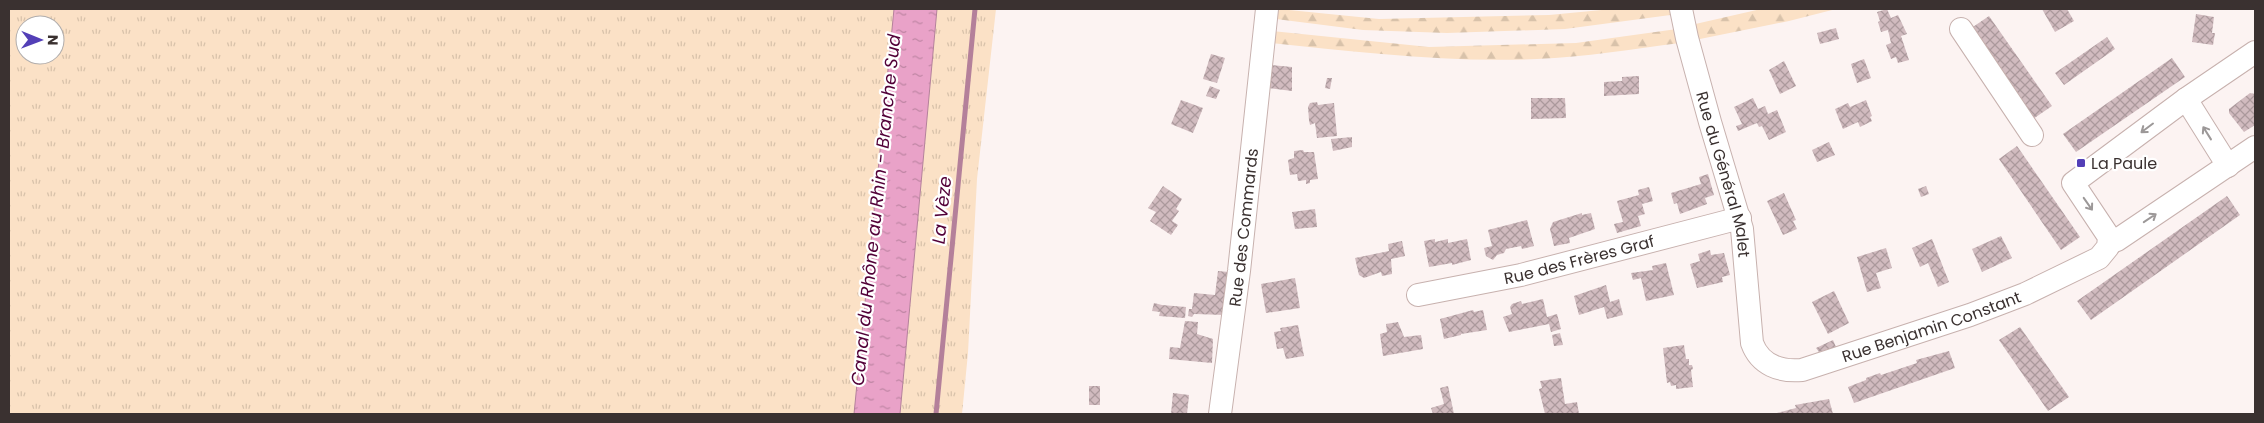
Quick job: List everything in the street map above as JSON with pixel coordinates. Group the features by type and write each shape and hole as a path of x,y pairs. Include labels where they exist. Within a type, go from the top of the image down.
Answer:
{"street":[{"name":"Rue des Commards","path":"1220,414 1239,271 1267,9"},
{"name":"Rue du Général Malet","path":"1681,9 1710,122 1740,218 1752,343"},
{"path":"1962,29 2032,135"},
{"path":"2109,243 2107,231 2073,183 2186,99 2255,52"},
{"path":"2186,99 2228,166"},
{"name":"Rue Benjamin Constant","path":"1752,343 1762,360 1773,367 1787,371 1802,370 1970,315 2025,294 2099,258 2105,252 2109,243 2117,240 2255,147"},
{"name":"Rue des Frères Graf","path":"1418,295 1537,272 1740,218"}],"green space":[{"path":"9,9 894,9 854,414 9,414"},
{"path":"937,9 996,9 977,179 968,353 962,414 900,414"},
{"path":"1279,9 1379,19 1549,15 1612,9 1677,9 1678,14 1565,29 1447,33 1363,30 1276,19"},
{"path":"1761,9 1836,9 1789,21 1695,40 1691,25"},
{"path":"1677,29 1680,43 1591,55 1537,59 1437,58 1271,43 1272,31 1429,47 1576,43"}],"water":[{"name":"Canal du Rhône au Rhin - Branche Sud","path":"894,9 937,9 900,414 854,414"}],"building":[{"path":"1887,9 1891,18 1898,15 1907,34 1901,36 1909,60 1898,63 1896,57 1891,59 1886,45 1891,43 1888,30 1881,32 1877,12"},
{"path":"2042,9 2067,9 2074,21 2055,32"},
{"path":"2196,14 2214,17 2212,33 2215,33 2213,45 2192,42"},
{"path":"1989,16 2052,106 2033,119 1970,29"},
{"path":"1836,28 1839,39 1820,44 1817,33"},
{"path":"2107,37 2115,49 2064,85 2055,73"},
{"path":"1211,54 1225,58 1217,83 1203,79"},
{"path":"2172,58 2185,77 2076,152 2063,134"},
{"path":"1864,59 1871,78 1857,83 1851,64"},
{"path":"1784,61 1796,86 1780,94 1769,70"},
{"path":"1271,65 1292,67 1292,91 1269,88"},
{"path":"1639,76 1639,94 1604,96 1604,82 1622,81 1622,77"},
{"path":"1327,78 1332,78 1330,89 1325,88"},
{"path":"1210,86 1220,90 1216,99 1206,96"},
{"path":"2250,93 2255,94 2255,125 2244,132 2229,113 2229,109"},
{"path":"1531,98 1565,98 1566,118 1531,119"},
{"path":"1753,98 1758,109 1765,106 1768,114 1777,110 1786,132 1769,140 1762,126 1759,127 1757,123 1738,131 1736,126 1742,124 1734,107"},
{"path":"1181,100 1203,108 1193,133 1171,124"},
{"path":"1866,100 1872,121 1860,127 1858,122 1843,129 1835,109 1848,103 1850,107"},
{"path":"1317,102 1318,105 1334,103 1337,136 1317,138 1315,123 1310,125 1308,107 1310,103"},
{"path":"1352,137 1352,147 1333,151 1331,139"},
{"path":"1829,142 1835,155 1817,162 1812,150"},
{"path":"2017,146 2080,237 2061,250 1999,159"},
{"path":"1303,150 1304,152 1314,152 1318,179 1310,180 1310,183 1306,184 1306,180 1298,181 1297,174 1290,175 1288,160 1294,158 1294,151"},
{"path":"1708,174 1714,195 1705,198 1707,204 1680,214 1677,203 1674,204 1671,193 1701,184 1699,177"},
{"path":"1163,186 1182,199 1176,209 1179,211 1172,221 1178,225 1171,235 1150,221 1156,212 1148,208"},
{"path":"1926,186 1929,194 1921,197 1918,189"},
{"path":"1649,187 1653,201 1642,204 1645,214 1638,216 1641,226 1617,233 1614,224 1623,222 1617,201 1639,195 1638,190"},
{"path":"1784,193 1796,220 1793,221 1797,229 1783,235 1767,201"},
{"path":"2227,196 2240,215 2091,320 2077,301"},
{"path":"1315,209 1317,227 1295,229 1292,212"},
{"path":"1582,213 1582,215 1591,213 1595,229 1569,238 1570,243 1554,246 1550,229 1553,222"},
{"path":"1527,220 1534,246 1522,249 1521,246 1506,249 1504,253 1497,255 1493,260 1486,256 1484,248 1492,246 1488,230"},
{"path":"2001,236 2012,258 1982,272 1972,249"},
{"path":"1435,239 1435,242 1448,239 1448,243 1467,239 1471,260 1452,265 1452,263 1429,267 1424,241"},
{"path":"1932,239 1949,282 1938,287 1928,263 1920,267 1912,248"},
{"path":"1402,241 1405,256 1391,259 1392,274 1382,276 1381,272 1364,278 1359,275 1355,258 1389,251 1388,244"},
{"path":"1886,248 1892,268 1876,273 1881,288 1867,292 1857,257"},
{"path":"1710,250 1711,255 1724,253 1730,275 1722,277 1723,282 1697,288 1690,264 1700,261 1698,254"},
{"path":"1666,263 1674,295 1646,301 1641,278 1633,280 1631,273 1653,270 1652,266"},
{"path":"1218,271 1229,272 1224,315 1194,314 1192,317 1188,316 1189,309 1192,309 1194,293 1215,295"},
{"path":"1295,278 1300,308 1266,313 1261,284"},
{"path":"1606,285 1610,302 1619,299 1623,315 1607,319 1604,307 1579,315 1574,296"},
{"path":"1834,291 1849,323 1828,334 1812,302"},
{"path":"1543,299 1547,317 1557,314 1561,329 1551,332 1549,324 1509,332 1503,317 1512,314 1510,307 1512,304 1521,301 1522,304"},
{"path":"1154,303 1186,307 1185,318 1159,316 1160,312 1152,311"},
{"path":"1473,310 1474,312 1483,310 1487,330 1444,339 1440,319"},
{"path":"1185,321 1198,322 1197,334 1213,339 1212,363 1169,359 1170,347 1180,348"},
{"path":"1398,322 1404,337 1421,335 1423,349 1383,356 1380,334 1387,332 1386,324"},
{"path":"1298,325 1304,356 1286,359 1283,348 1277,349 1274,332 1281,331 1280,328"},
{"path":"2020,327 2069,397 2048,411 1999,340"},
{"path":"1560,333 1563,345 1554,346 1552,335"},
{"path":"1833,340 1836,347 1819,352 1816,348"},
{"path":"1684,345 1686,359 1689,359 1689,365 1692,365 1693,369 1691,370 1693,387 1676,389 1676,385 1671,386 1670,382 1667,383 1663,348"},
{"path":"1949,351 1955,368 1854,403 1848,387 1880,373 1881,375 1917,363 1916,360"},
{"path":"1561,378 1565,404 1577,402 1579,414 1545,414 1539,389 1542,388 1540,381"},
{"path":"1089,386 1100,386 1100,405 1089,405"},
{"path":"1448,386 1454,414 1433,414 1431,408 1444,404 1440,388"},
{"path":"1173,393 1189,395 1187,414 1171,414"},
{"path":"1829,399 1833,414 1773,414 1796,408 1795,405"}],"waterway":[{"name":"La Vèze","path":"936,414 975,9"}],"place":[{"name":"La Paule","path":"2081,163"}]}
